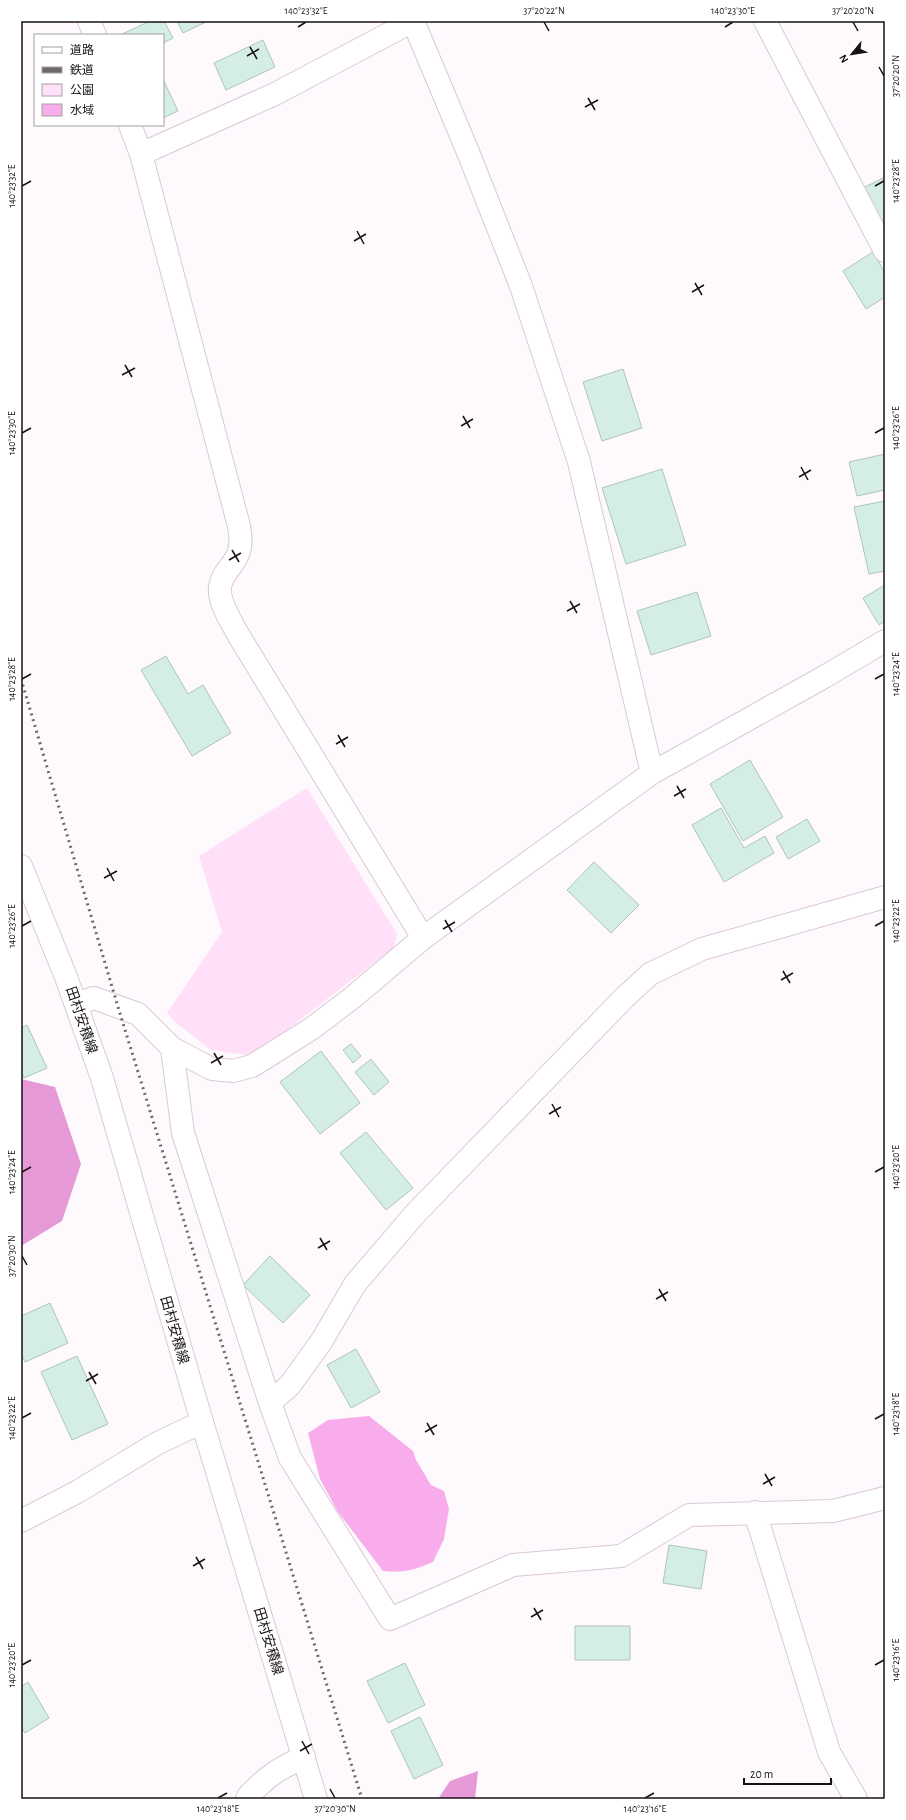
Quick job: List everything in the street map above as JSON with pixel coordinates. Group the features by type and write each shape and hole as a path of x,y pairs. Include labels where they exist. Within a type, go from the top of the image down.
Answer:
{"street":[{"path":"89,21 95,34"},
{"path":"141,154 275,94 413,21 468,152 521,286 579,462 652,773"},
{"path":"766,21 885,251"},
{"path":"130,126 141,154 239,526 241,539 239,552 224,574 220,588 225,609 239,636 423,938"},
{"path":"76,1004 94,998 138,1014 172,1048 212,1069 233,1071 252,1066 310,1029 352,998 423,938 652,773 824,677 885,641"},
{"name":"田村安積線","path":"21,866 76,1004 102,1078 202,1422 316,1799"},
{"path":"270,1404 290,1386 321,1342 355,1284 416,1214 624,998 650,974 702,949 885,897"},
{"path":"172,1048 183,1133 270,1404 290,1458 390,1619 513,1565 621,1556 690,1516 755,1512 833,1511 885,1498"},
{"path":"21,1521 77,1492 156,1444 202,1422"},
{"path":"755,1512 829,1752 856,1799"},
{"path":"247,1799 268,1776 304,1757"}],"green space":[{"path":"307,788 397,934 394,948 268,1044 246,1055 211,1050 176,1023 167,1013 222,932 199,856"}],"shaded area":[{"path":"21,1079 55,1087 81,1164 62,1221 21,1246"},
{"path":"478,1771 475,1799 438,1799 450,1781"}],"water":[{"path":"369,1416 413,1451 416,1460 431,1485 444,1491 449,1509 444,1539 433,1562 421,1567 397,1572 383,1571 338,1512 320,1479 308,1433 328,1420"}],"building":[{"path":"150,21 164,21 173,38 164,42 164,34 122,34"},
{"path":"177,21 208,21 183,33"},
{"path":"263,40 275,67 226,90 214,63"},
{"path":"164,81 178,111 164,118"},
{"path":"885,177 885,236 859,190"},
{"path":"873,252 885,273 885,297 866,309 843,271"},
{"path":"623,369 642,428 602,441 583,382"},
{"path":"885,454 885,490 857,496 849,462"},
{"path":"662,469 686,545 626,564 602,488"},
{"path":"885,501 885,571 869,574 854,507"},
{"path":"885,585 885,621 879,625 863,598"},
{"path":"697,592 711,636 651,655 637,611"},
{"path":"166,656 188,694 203,685 231,733 192,756 141,670"},
{"path":"750,760 783,817 743,841 710,784"},
{"path":"721,808 744,848 765,836 774,853 724,882 692,825"},
{"path":"807,819 820,841 788,859 776,837"},
{"path":"594,862 639,905 611,933 567,890"},
{"path":"27,1025 47,1068 24,1078 21,1071 21,1028"},
{"path":"351,1044 361,1056 353,1063 343,1050"},
{"path":"321,1051 360,1103 320,1134 280,1082"},
{"path":"371,1059 389,1082 374,1095 355,1072"},
{"path":"366,1132 413,1188 386,1210 340,1153"},
{"path":"270,1256 310,1295 283,1323 243,1285"},
{"path":"50,1303 68,1343 25,1362 21,1354 21,1316"},
{"path":"356,1349 380,1392 351,1408 327,1365"},
{"path":"77,1356 108,1424 72,1440 41,1372"},
{"path":"669,1545 707,1551 701,1589 663,1583"},
{"path":"575,1626 630,1626 630,1660 575,1660"},
{"path":"405,1663 425,1705 388,1723 367,1681"},
{"path":"28,1682 49,1718 25,1733 21,1727 21,1687"},
{"path":"420,1717 443,1765 414,1779 391,1731"}],"railway":[{"path":"21,679 118,1007 362,1799"}]}
